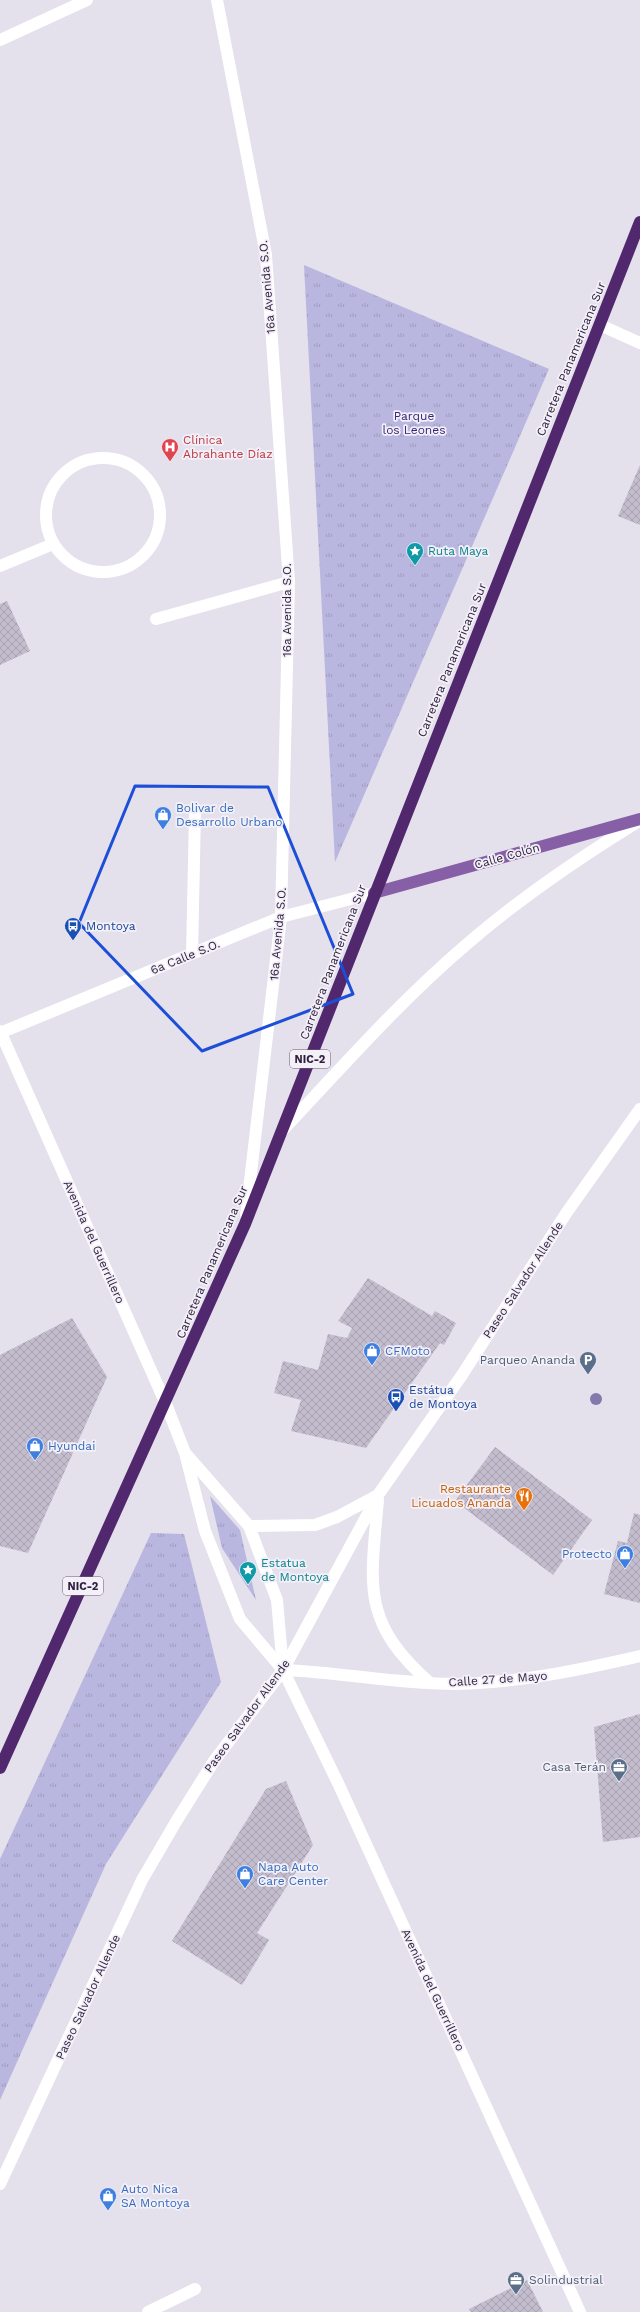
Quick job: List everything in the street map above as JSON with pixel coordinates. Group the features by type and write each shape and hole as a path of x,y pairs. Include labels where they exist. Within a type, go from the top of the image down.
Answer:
{"highway":[{"name":"Carretera Panamericana Sur","path":"0,1768 166,1404 245,1224 374,893 640,222"}],"main road":[{"name":"Calle Colón","path":"374,893 640,819"}],"street":[{"path":"0,40 86,0"},
{"name":"16a Avenida S.O.","path":"216,0 266,255 288,582 282,917 245,1224"},
{"path":"600,325 640,343"},
{"path":"98,458 117,459 134,466 149,479 158,496 161,515 155,539 149,550 136,563 118,571 100,573 87,570 65,559 53,544 46,526 46,507 52,489 63,474 79,463 98,458"},
{"path":"0,566 53,544"},
{"path":"156,619 288,582"},
{"path":"192,954 195,813"},
{"path":"282,1131 365,1041 466,945 539,887 590,851 640,819"},
{"name":"6a Calle S.O.","path":"0,1032 282,917 374,893"},
{"name":"Avenida del Guerrillero","path":"0,1032 166,1404 186,1453 206,1531 240,1618 283,1670 338,1783 580,2312"},
{"name":"Paseo Salvador Allende","path":"0,2184 142,1880 214,1762 283,1670 378,1495 462,1375 567,1212 640,1110"},
{"name":"Avenida del Guerrillero","path":"186,1453 249,1526 277,1600 283,1670"},
{"path":"249,1526 315,1525 337,1517 378,1495"},
{"path":"378,1495 373,1567 375,1603 388,1636 412,1666 430,1682"},
{"name":"Calle 27 de Mayo","path":"283,1670 323,1672 381,1680 454,1684 506,1681 567,1673 640,1656"},
{"path":"148,2312 195,2289"}],"highlighted area":[{"path":"135,786 268,787 353,994 202,1051 79,923"}],"green space":[{"name":"Parque los Leones","path":"304,265 549,369 335,862"},
{"path":"210,1496 240,1530 256,1600 222,1548"},
{"path":"151,1533 184,1534 221,1682 106,1864 0,2100 0,1859"}],"building":[{"path":"640,465 640,525 618,516"},
{"path":"7,601 30,651 0,665 0,604"},
{"name":"CFMoto","path":"368,1278 432,1316 435,1311 456,1323 444,1345 440,1343 366,1448 291,1431 301,1400 274,1393 283,1361 318,1370 328,1334 347,1338 352,1328 338,1321"},
{"name":"Hyundai","path":"72,1318 107,1377 28,1553 0,1546 0,1355"},
{"name":"Restaurante Licuados Ananda","path":"495,1447 592,1520 553,1575 455,1501"},
{"name":"Protecto","path":"634,1513 640,1515 640,1603 604,1594 618,1541 627,1543"},
{"name":"Casa Terán","path":"640,1714 640,1837 603,1842 594,1727"},
{"name":"Napa Auto Care Center","path":"286,1781 313,1845 257,1933 269,1940 242,1985 172,1941 266,1789"},
{"name":"Solindustrial","path":"527,2280 543,2312 471,2312 469,2309"}],"place":[{"name":"Clínica Abrahante Díaz","path":"170,462"},
{"name":"Ruta Maya","path":"415,566"},
{"name":"Bolivar de Desarrollo Urbano","path":"163,830"},
{"name":"Montoya","path":"73,941"},
{"name":"CFMoto","path":"372,1366"},
{"name":"Parqueo Ananda","path":"588,1375"},
{"name":"Estátua de Montoya","path":"396,1412"},
{"name":"Hyundai","path":"35,1461"},
{"name":"Restaurante Licuados Ananda","path":"524,1511"},
{"name":"Protecto","path":"625,1569"},
{"name":"Estatua de Montoya","path":"248,1585"},
{"name":"Casa Terán","path":"619,1782"},
{"name":"Napa Auto Care Center","path":"245,1889"},
{"name":"Auto Nica SA Montoya","path":"108,2211"},
{"name":"Solindustrial","path":"516,2295"}]}
